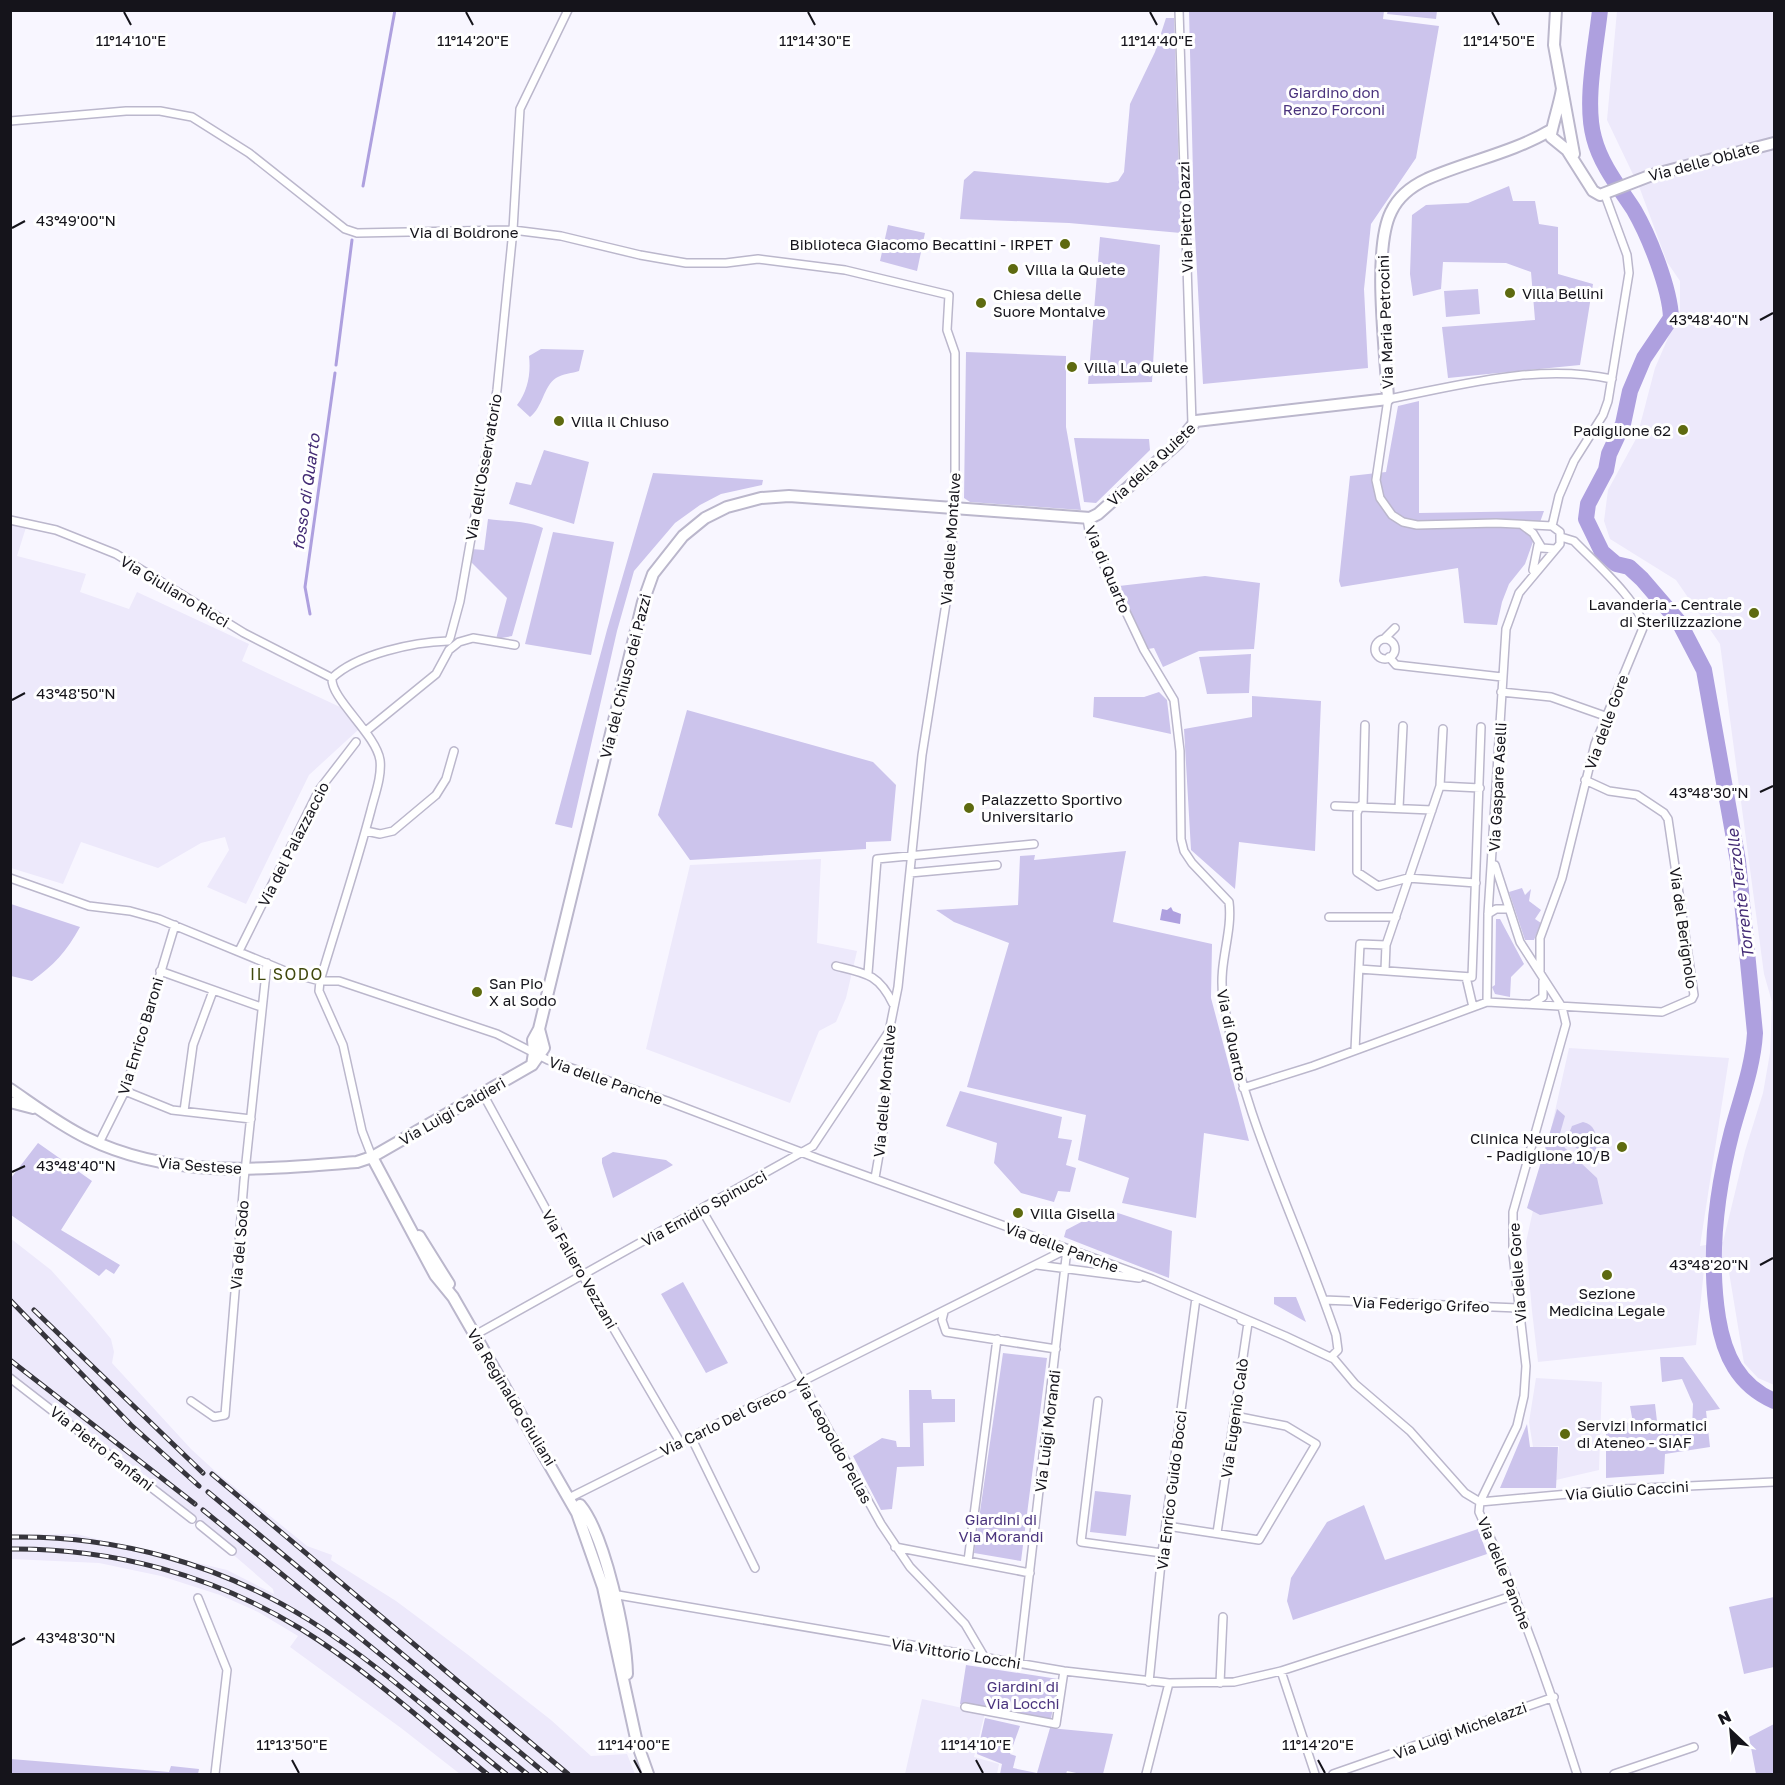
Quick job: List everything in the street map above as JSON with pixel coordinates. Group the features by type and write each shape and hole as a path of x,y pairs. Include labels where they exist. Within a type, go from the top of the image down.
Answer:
{"main road":[{"path":"1556,10 1554,39 1569,132 1577,163"},
{"path":"1562,88 1560,107 1551,137 1577,163 1593,191 1607,194"},
{"path":"1552,128 1562,124 1569,132"},
{"name":"Via Maria Petrocini","path":"1388,399 1382,254 1390,214 1402,196 1418,184 1517,148 1552,128"},
{"path":"1558,142 1567,139 1569,132"},
{"name":"Via Maria Petrocini","path":"1517,148 1558,142"},
{"name":"Via delle Oblate","path":"1607,194 1633,181 1774,143"},
{"name":"Via della Quiete","path":"1087,519 1098,514 1178,443 1192,424 1205,418 1388,399"},
{"name":"Via del Chiuso dei Pazzi","path":"535,1058 543,1043 539,1029 642,602 650,581 672,547 695,525 717,512 761,498 789,496 953,508"},
{"path":"953,508 1087,519"},
{"name":"Via Luigi Caldieri","path":"372,1157 483,1094 535,1058"},
{"name":"Via Sestese","path":"10,1089 42,1111 99,1143 163,1164 246,1169 357,1161 372,1157"},
{"path":"10,1102 42,1111"},
{"name":"Via Reginaldo Giuliani","path":"372,1157 435,1275 453,1297 571,1497 603,1587 637,1743 648,1774"},
{"name":"Via Reginaldo Giuliani","path":"571,1497 583,1510 594,1530 615,1596 626,1658 627,1689"}],"street":[{"name":"Via dell'Osservatorio","path":"332,678 362,661 395,649 417,642 448,641 450,638 460,601 497,390 513,230 520,110 568,10"},
{"name":"Via Pietro Dazzi","path":"1179,10 1192,424"},
{"name":"Via di Boldrone","path":"10,122 126,111 160,111 192,117 249,153 345,229 357,233 513,230 561,236 640,255 686,262 726,263 758,259 845,270 949,295"},
{"path":"1538,542 1538,531 1549,526 1574,461 1603,415 1612,379 1629,273 1627,255 1607,194"},
{"name":"Via delle Montalve","path":"875,1178 886,1106 889,1032 898,987 922,754 950,578 955,353 947,330 949,295"},
{"path":"1549,526 1417,525 1403,522 1392,515 1380,498 1376,480 1388,399 1485,380 1559,373 1583,372 1612,379"},
{"name":"Via di Quarto","path":"1087,519 1090,536 1144,650 1174,700 1180,752 1182,845 1192,863 1229,902 1221,980 1234,1056 1243,1088 1293,1225 1324,1300 1338,1344 1337,1352 1331,1357"},
{"name":"Via Giuliano Ricci","path":"10,520 56,530 116,554 244,633 332,678"},
{"path":"1520,524 1529,530 1546,550 1555,549 1562,537"},
{"name":"Via delle Gore","path":"1533,1003 1543,997 1540,938 1562,878 1586,780 1605,716 1643,628 1643,622 1629,599 1574,541 1562,537 1558,529 1549,526"},
{"name":"Via Gaspare Aselli","path":"1530,578 1538,542"},
{"name":"Via Gaspare Aselli","path":"1487,1002 1488,914 1502,677 1508,619 1519,593 1555,549"},
{"path":"1395,628 1377,643 1376,651 1381,657 1389,657 1396,665 1502,677"},
{"path":"366,731 436,674 450,650 459,642 473,638 515,645"},
{"path":"1384,639 1391,641 1394,646 1389,657"},
{"path":"10,878 89,906 138,912 300,977 320,981 366,831 380,766 377,751 366,731 337,693 332,684 332,678"},
{"path":"1501,692 1551,697 1605,716"},
{"path":"1365,725 1362,807 1357,813 1357,872 1378,886 1408,878 1476,883"},
{"path":"1399,808 1403,726"},
{"path":"1359,969 1472,977 1481,727"},
{"path":"1385,970 1386,945 1440,786 1443,729"},
{"name":"Via del Palazzaccio","path":"239,951 319,790 356,742"},
{"path":"366,831 380,834 393,831 436,795 446,779 454,751"},
{"name":"Via del Berignolo","path":"1562,1007 1662,1012 1692,999 1694,995 1668,819 1664,813 1637,795 1609,791 1586,780"},
{"path":"1440,786 1480,788"},
{"path":"1335,806 1432,810"},
{"path":"836,966 868,973 877,859 1034,844"},
{"name":"Via delle Gore","path":"1480,1502 1516,1426 1524,1396 1526,1366 1513,1254 1513,1212 1565,1032 1562,1007 1520,942 1493,859"},
{"path":"910,873 997,865"},
{"path":"1488,914 1496,909 1508,909"},
{"path":"1329,917 1396,917"},
{"name":"Via Enrico Baroni","path":"99,1143 125,1091 175,925"},
{"path":"1355,1050 1360,944 1386,945"},
{"name":"Via del Sodo","path":"191,1401 214,1417 225,1415 261,1007 267,963"},
{"path":"160,971 213,992 261,1007"},
{"name":"Via delle Montalve","path":"868,973 885,986 893,1004"},
{"path":"1466,977 1473,1007"},
{"name":"Via delle Panche","path":"320,981 339,981 497,1034 535,1058 805,1152 1152,1279 1331,1357 1355,1384 1410,1431 1465,1493 1480,1502 1479,1512 1515,1594 1554,1697 1577,1774"},
{"name":"Via Reginaldo Giuliani","path":"320,981 319,991 343,1045 362,1131 372,1157"},
{"path":"184,1111 193,1045 213,992"},
{"path":"1243,1088 1487,1002 1533,1003 1562,1007"},
{"name":"Via Emidio Spinucci","path":"475,1335 805,1152 813,1146 889,1032"},
{"path":"125,1091 163,1108 251,1119"},
{"name":"Via Faliero Vezzani","path":"483,1094 582,1275 680,1442"},
{"name":"Via Leopoldo Pellas","path":"702,1210 895,1547 910,1567 965,1624 985,1658"},
{"name":"Via Carlo Del Greco","path":"571,1497 1067,1249"},
{"name":"Via Luigi Morandi","path":"1020,1663 1067,1249"},
{"path":"1037,1265 1152,1279"},
{"name":"Via Enrico Guido Bocci","path":"1149,1682 1162,1554 1196,1298"},
{"name":"Via Federigo Grifeo","path":"1324,1300 1518,1308"},
{"path":"944,1312 942,1320 946,1332 1056,1349"},
{"name":"Via Eugenio Calò","path":"1217,1533 1248,1323 1234,1317 1232,1313"},
{"path":"968,1561 997,1339"},
{"name":"Via Pietro Fanfani","path":"10,1378 192,1520"},
{"path":"1098,1401 1082,1542 1162,1554"},
{"path":"1167,1526 1259,1540 1316,1444 1286,1426 1235,1416"},
{"path":"691,1437 754,1568"},
{"name":"Via Giulio Caccini","path":"1480,1502 1624,1489 1774,1482"},
{"path":"200,1525 232,1551"},
{"path":"895,1547 1030,1573"},
{"name":"Via Vittorio Locchi","path":"603,1587 615,1596 1064,1671 1169,1683 1220,1683 1281,1671 1515,1594"},
{"path":"198,1598 226,1671 214,1774"},
{"path":"1220,1683 1223,1617"},
{"path":"965,1707 1056,1724 1064,1671"},
{"path":"1281,1671 1315,1774"},
{"path":"1146,1774 1169,1683"},
{"name":"Via Luigi Michelazzi","path":"1333,1774 1554,1697"},
{"path":"1614,1774 1694,1747"}],"shaded area":[{"path":"1617,11 1774,11 1774,1385 1758,1378 1744,1363 1728,1266 1704,1270 1696,1345 1538,1362 1532,1311 1526,1242 1569,1048 1729,1058 1700,1246 1723,1242 1745,1151 1763,1093 1770,1053 1772,1002 1764,974 1720,644 1676,580 1610,539 1604,521 1608,490 1637,437 1655,368 1680,310 1680,281 1667,262 1640,189 1607,120"},
{"path":"11,517 28,521 17,556 86,574 80,592 129,609 137,592 249,644 242,661 340,707 358,730 309,775 246,904 207,887 229,850 225,837 201,843 158,868 81,842 63,884 11,868"},
{"path":"821,859 817,943 857,951 846,998 836,1022 819,1031 790,1103 646,1049 690,865"},
{"path":"1171,907 1173,911 1181,914 1180,924 1160,920 1162,909 1167,910"},
{"path":"10,1238 51,1270 92,1316 111,1339 114,1352 112,1363 191,1449 216,1472 307,1546 332,1555 331,1560 396,1601 467,1654 551,1720 591,1756 627,1754 635,1774 460,1774 290,1647 298,1636 258,1612 220,1595 161,1576 99,1563 11,1559 11,1535 76,1534 227,1570 274,1594 273,1589 179,1508 11,1383"},
{"name":"Servizi Informatici di Ateneo - SIAF","path":"1536,1378 1602,1382 1599,1470 1556,1480 1559,1446 1533,1447 1529,1422"},
{"path":"922,1699 985,1713 974,1757 999,1764 997,1774 905,1774"}],"green space":[{"path":"1388,10 1437,11 1436,19 1387,14"},
{"name":"Giardino don Renzo Forconi","path":"1189,11 1384,11 1383,19 1439,26 1416,158 1371,224 1364,289 1368,368 1203,384 1194,215"},
{"path":"1166,18 1174,18 1181,233 1069,223 960,219 964,180 974,171 1108,183 1118,181 1124,172 1130,104 1155,52"},
{"path":"1509,186 1513,201 1535,201 1539,224 1558,227 1558,274 1593,284 1580,365 1448,378 1442,327 1535,320 1531,272 1506,263 1443,262 1441,289 1413,296 1410,274 1412,215 1426,205 1468,203"},
{"path":"888,225 925,233 917,271 880,261"},
{"path":"1100,237 1160,245 1152,382 1088,384"},
{"path":"1478,289 1480,314 1446,317 1444,291"},
{"path":"541,349 584,350 579,371 556,378 530,417 517,405 528,382 529,356"},
{"path":"966,352 1066,356 1066,427 1081,510 970,502 964,498"},
{"path":"1419,401 1419,513 1544,511 1525,564 1509,584 1497,625 1464,623 1458,568 1341,587 1339,581 1350,476 1386,472 1398,406"},
{"path":"1074,438 1149,439 1150,450 1096,503 1084,502"},
{"path":"544,450 589,462 574,524 509,504 516,482 531,485"},
{"path":"653,473 763,480 762,485 721,494 700,505 675,523 634,571 617,631 572,828 555,824 607,630"},
{"path":"488,519 523,522 543,528 512,636 496,639 507,598 470,561 471,549 484,550"},
{"path":"553,532 614,542 591,655 525,644"},
{"path":"1205,576 1260,583 1254,649 1199,651 1163,667 1154,648 1148,649 1119,586"},
{"path":"1251,654 1249,693 1207,694 1199,657"},
{"path":"1159,692 1167,700 1171,734 1093,717 1094,697 1144,697"},
{"path":"1252,696 1321,701 1315,851 1239,842 1235,889 1191,850 1184,729 1252,717"},
{"path":"687,710 873,762 896,785 891,841 866,842 866,849 690,860 658,815"},
{"path":"1126,851 1113,922 1212,944 1211,998 1249,1141 1204,1133 1196,1218 1122,1203 1129,1178 1078,1160 1086,1115 967,1087 1009,943 954,922 936,910 1018,905 1020,856 1035,855 1034,860"},
{"path":"1522,888 1525,895 1531,889 1529,901 1541,910 1535,919 1541,923 1534,940 1525,940 1509,892"},
{"path":"11,904 80,927 59,957 32,981 11,976"},
{"path":"1496,919 1500,919 1524,964 1511,977 1510,997 1495,994 1492,987 1495,985"},
{"path":"960,1091 1062,1117 1058,1138 1072,1140 1066,1165 1076,1168 1070,1192 1058,1191 1054,1202 1021,1193 994,1163 997,1143 946,1126"},
{"path":"1557,1109 1565,1116 1559,1137 1565,1148 1597,1178 1603,1204 1540,1215 1527,1208"},
{"path":"1583,1122 1595,1131 1596,1158 1579,1150 1568,1136 1572,1126"},
{"path":"38,1143 92,1181 61,1230 120,1265 114,1274 106,1269 99,1276 11,1215 11,1178"},
{"path":"613,1152 666,1160 673,1165 613,1198 602,1158"},
{"path":"1106,1209 1172,1231 1169,1278 1064,1237 1066,1230"},
{"path":"683,1282 728,1363 706,1373 661,1294"},
{"path":"1274,1297 1296,1297 1306,1322 1274,1304"},
{"name":"Giardini di Via Morandi","path":"1003,1353 1047,1358 1021,1561 974,1553"},
{"path":"1660,1357 1683,1357 1720,1409 1706,1411 1710,1447 1665,1454 1664,1474 1606,1478 1606,1421 1633,1423 1630,1406 1655,1404 1658,1430 1692,1430 1693,1404 1682,1379 1662,1382"},
{"path":"909,1390 931,1390 932,1399 955,1399 955,1422 923,1423 924,1466 897,1467 892,1509 881,1510 853,1456 882,1438 896,1441 897,1447 910,1447"},
{"path":"1527,1424 1530,1447 1558,1447 1556,1488 1500,1488"},
{"path":"1095,1491 1131,1495 1126,1536 1090,1532"},
{"path":"1364,1505 1385,1560 1478,1529 1487,1554 1293,1620 1287,1601 1291,1578 1327,1522"},
{"path":"1774,1597 1774,1667 1744,1674 1729,1607"},
{"name":"Giardini di Via Locchi","path":"966,1665 1058,1679 1051,1719 960,1704"},
{"path":"985,1718 1020,1726 1010,1754 1016,1756 1013,1768 1037,1773 1050,1728 1113,1734 1103,1774 1081,1774 1067,1771 1066,1774 1000,1774 1002,1764 977,1754"},
{"path":"1774,1724 1774,1774 1756,1774 1749,1737"},
{"path":"11,1759 169,1772 171,1766 199,1769 198,1774 11,1774"}],"waterway":[{"name":"fosso di Quarto","path":"363,186 395,10"},
{"name":"Torrente Terzolle","path":"1600,10 1590,92 1594,138 1606,167 1634,210 1652,248 1667,292 1671,318 1644,358 1630,391 1623,424 1609,454 1606,470 1588,504 1586,519 1602,552 1616,564 1629,567 1679,622 1704,670 1738,861 1755,1033 1749,1070 1726,1154 1718,1201 1714,1247 1715,1294 1724,1344 1735,1367 1751,1386 1774,1401"},
{"name":"fosso di Quarto","path":"336,365 352,240"},
{"name":"fosso di Quarto","path":"310,614 305,587 335,373"}],"railway":[{"path":"10,1300 131,1425 199,1486"},
{"path":"34,1310 203,1473"},
{"path":"10,1360 195,1504"},
{"path":"212,1474 568,1774"},
{"path":"208,1492 546,1774"},
{"path":"203,1510 527,1774"},
{"path":"10,1537 89,1541 128,1548 166,1557 240,1583 275,1600 335,1637 385,1674 506,1774"},
{"path":"10,1549 87,1553 161,1568 233,1594 267,1610 301,1629 349,1662 487,1774"}],"place":[{"name":"Biblioteca Giacomo Becattini - IRPET","path":"1065,244"},
{"name":"Villa la Quiete","path":"1013,269"},
{"name":"Villa Bellini","path":"1510,293"},
{"name":"Chiesa delle Suore Montalve","path":"981,303"},
{"name":"Villa La Quiete","path":"1072,367"},
{"name":"Villa il Chiuso","path":"559,421"},
{"name":"Padiglione 62","path":"1683,430"},
{"name":"Lavanderia - Centrale di Sterilizzazione","path":"1754,613"},
{"name":"Palazzetto Sportivo Universitario","path":"969,808"},
{"name":"San Pio X al Sodo","path":"477,992"},
{"name":"Clinica Neurologica - Padiglione 10/B","path":"1622,1147"},
{"name":"Villa Gisella","path":"1018,1213"},
{"name":"Sezione Medicina Legale","path":"1607,1275"},
{"name":"Servizi Informatici di Ateneo - SIAF","path":"1565,1434"}],"district":[{"name":"IL SODO","path":"287,974"}]}
